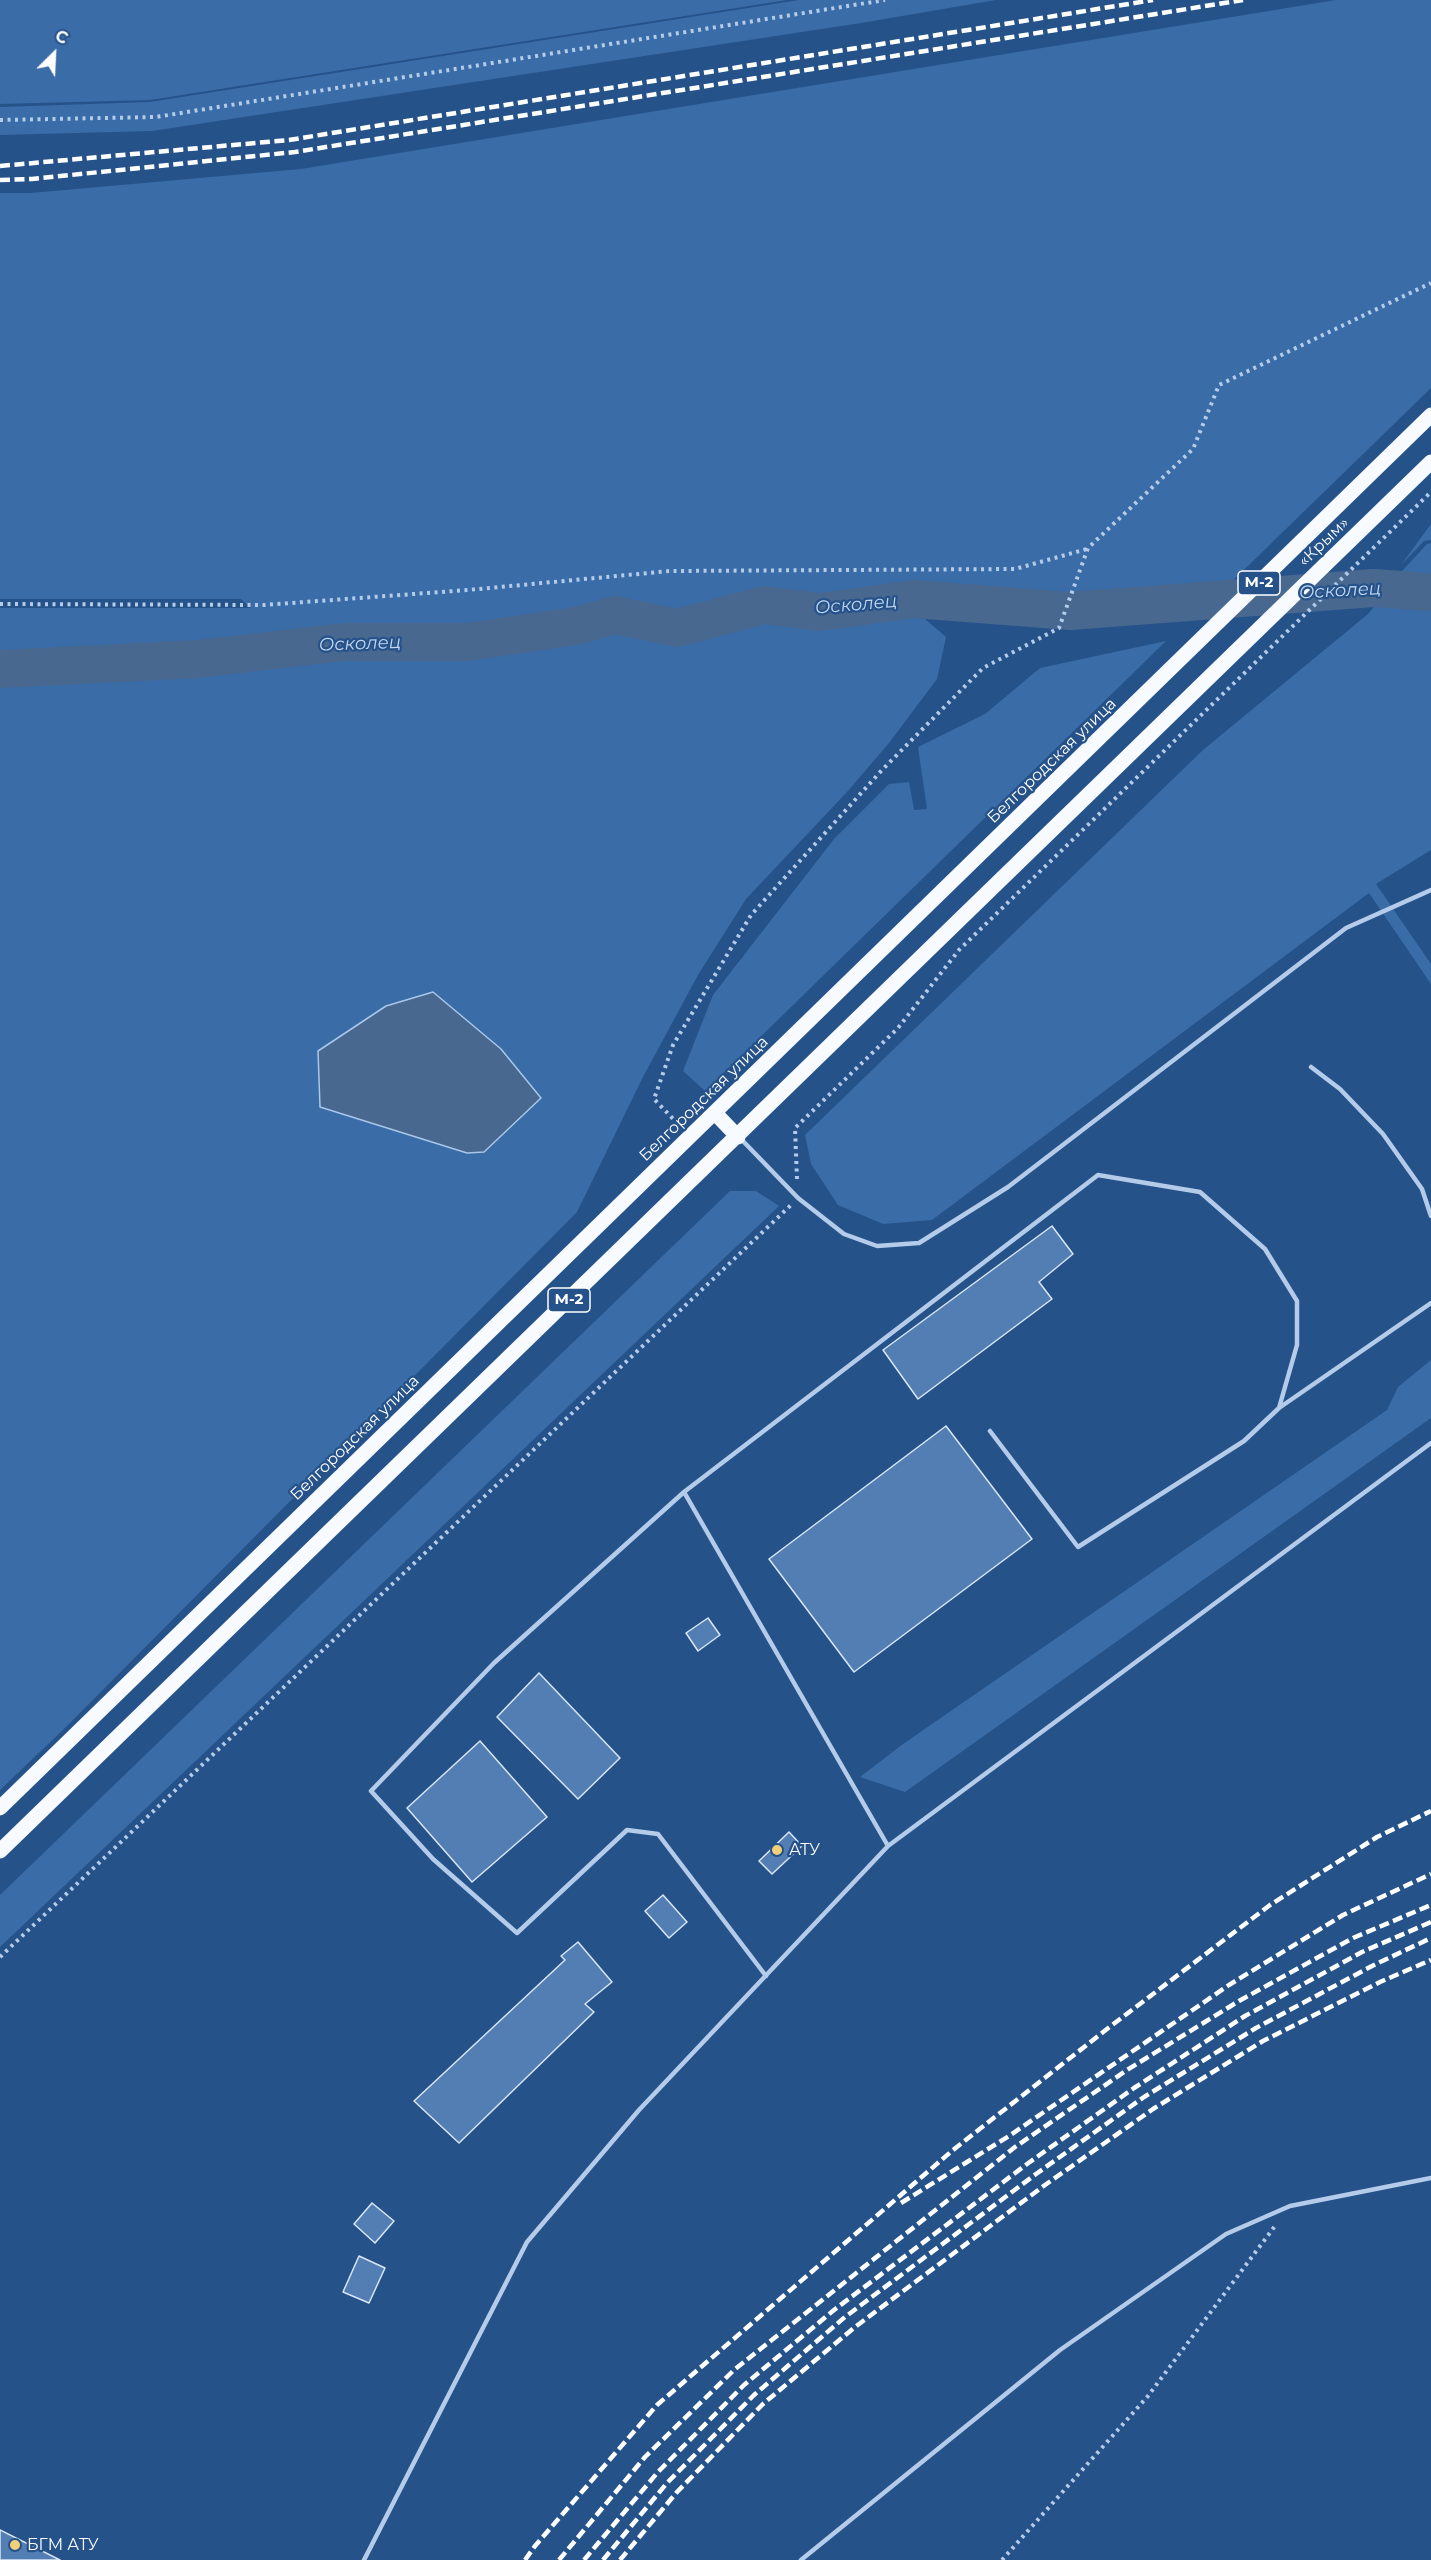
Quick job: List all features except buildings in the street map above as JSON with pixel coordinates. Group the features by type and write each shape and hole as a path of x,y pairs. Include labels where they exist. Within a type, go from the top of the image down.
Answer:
{"main road":[{"name":"Белгородская улица","path":"0,1808 1431,415"},
{"name":"«Крым»","path":"738,1137 1431,462"},
{"path":"715,1113 738,1137"},
{"name":"М-2","path":"0,1851 738,1137"}],"lane":[{"path":"738,1137 798,1198 844,1234 877,1246 920,1243 1008,1187 1346,928 1431,890"},
{"path":"1311,1067 1340,1089 1383,1134 1422,1189 1431,1215"},
{"path":"766,1976 658,1834 627,1830 517,1933 433,1859 371,1791 494,1663 684,1492 1098,1175 1200,1192 1265,1249 1297,1301 1297,1345 1279,1408"},
{"path":"990,1431 1078,1547 1244,1441 1279,1408 1431,1303"},
{"path":"364,2560 528,2242 639,2110 888,1846 1431,1443"},
{"path":"684,1492 888,1846"},
{"path":"801,2560 1060,2350 1226,2234 1290,2206 1431,2178"}],"path":[{"path":"0,120 156,117 885,0"},
{"path":"691,1137 654,1099 673,1045 751,915 882,770 983,668 1059,628 1088,549 1193,450 1219,385 1431,283"},
{"path":"0,1957 798,1198 795,1128 898,1028 959,950 1431,492"},
{"path":"0,604 264,605 468,590 670,571 1015,569 1088,549"},
{"path":"1002,2560 1148,2396 1290,2206"}],"shaded area":[{"path":"0,0 787,0 150,100 0,104"},
{"path":"799,0 996,0 861,23 152,131 0,135 0,107 150,102"},
{"path":"1336,0 1431,0 1431,388 1216,597 1202,595 1070,606 913,595 819,607 774,598 679,622 618,607 610,612 466,637 344,637 198,653 0,663 0,608 251,608 241,599 0,599 0,193 31,193 301,169"},
{"path":"1431,524 1431,540 1424,541 1401,565"},
{"path":"1431,543 1431,850 1376,884 1431,964 1431,984 1369,893 932,1220 883,1224 838,1205 811,1164 805,1135 1203,750 1368,614 1403,570 1427,544"},
{"path":"918,613 946,637 937,679 889,743 847,792 746,899 698,975 643,1077 577,1212 64,1729 0,1790 0,676 342,652 527,649 617,630 671,640 759,617 836,625"},
{"path":"1166,641 705,1091 683,1071 713,995 834,839 889,784 909,782 914,810 927,809 918,747 985,714 1040,668"},
{"path":"433,992 501,1049 541,1098 484,1152 467,1153 320,1107 318,1051 386,1006"},
{"path":"730,1191 756,1191 779,1206 0,1947 0,1895"},
{"path":"1431,1360 1431,1418 905,1792 860,1777 903,1744 1387,1410 1398,1387"}],"waterway":[{"name":"Осколец","path":"0,669 197,659 344,642 467,642 576,626 615,615 677,628 764,605 820,612 914,599 1070,611 1373,588 1431,592"}],"railway":[{"path":"0,166 289,140 1153,0"},
{"path":"0,180 32,179 295,152 1243,0"},
{"path":"525,2560 657,2405 953,2150 1270,1905 1377,1837 1431,1811"},
{"path":"901,2203 1009,2136 1229,1985 1343,1915 1431,1874"},
{"path":"559,2560 645,2457 734,2370 1015,2147 1127,2070 1239,2001 1353,1938 1431,1905"},
{"path":"584,2560 658,2472 744,2385 834,2310 1027,2164 1134,2088 1245,2016 1362,1952 1431,1922"},
{"path":"603,2560 667,2483 754,2395 845,2317 1036,2174 1144,2097 1256,2028 1372,1966 1431,1938"},
{"path":"620,2560 677,2492 763,2404 855,2327 1045,2185 1153,2109 1263,2041 1380,1982 1431,1960"}],"place":[{"name":"АТУ","path":"777,1850"},
{"name":"БГМ АТУ","path":"15,2545"}]}
